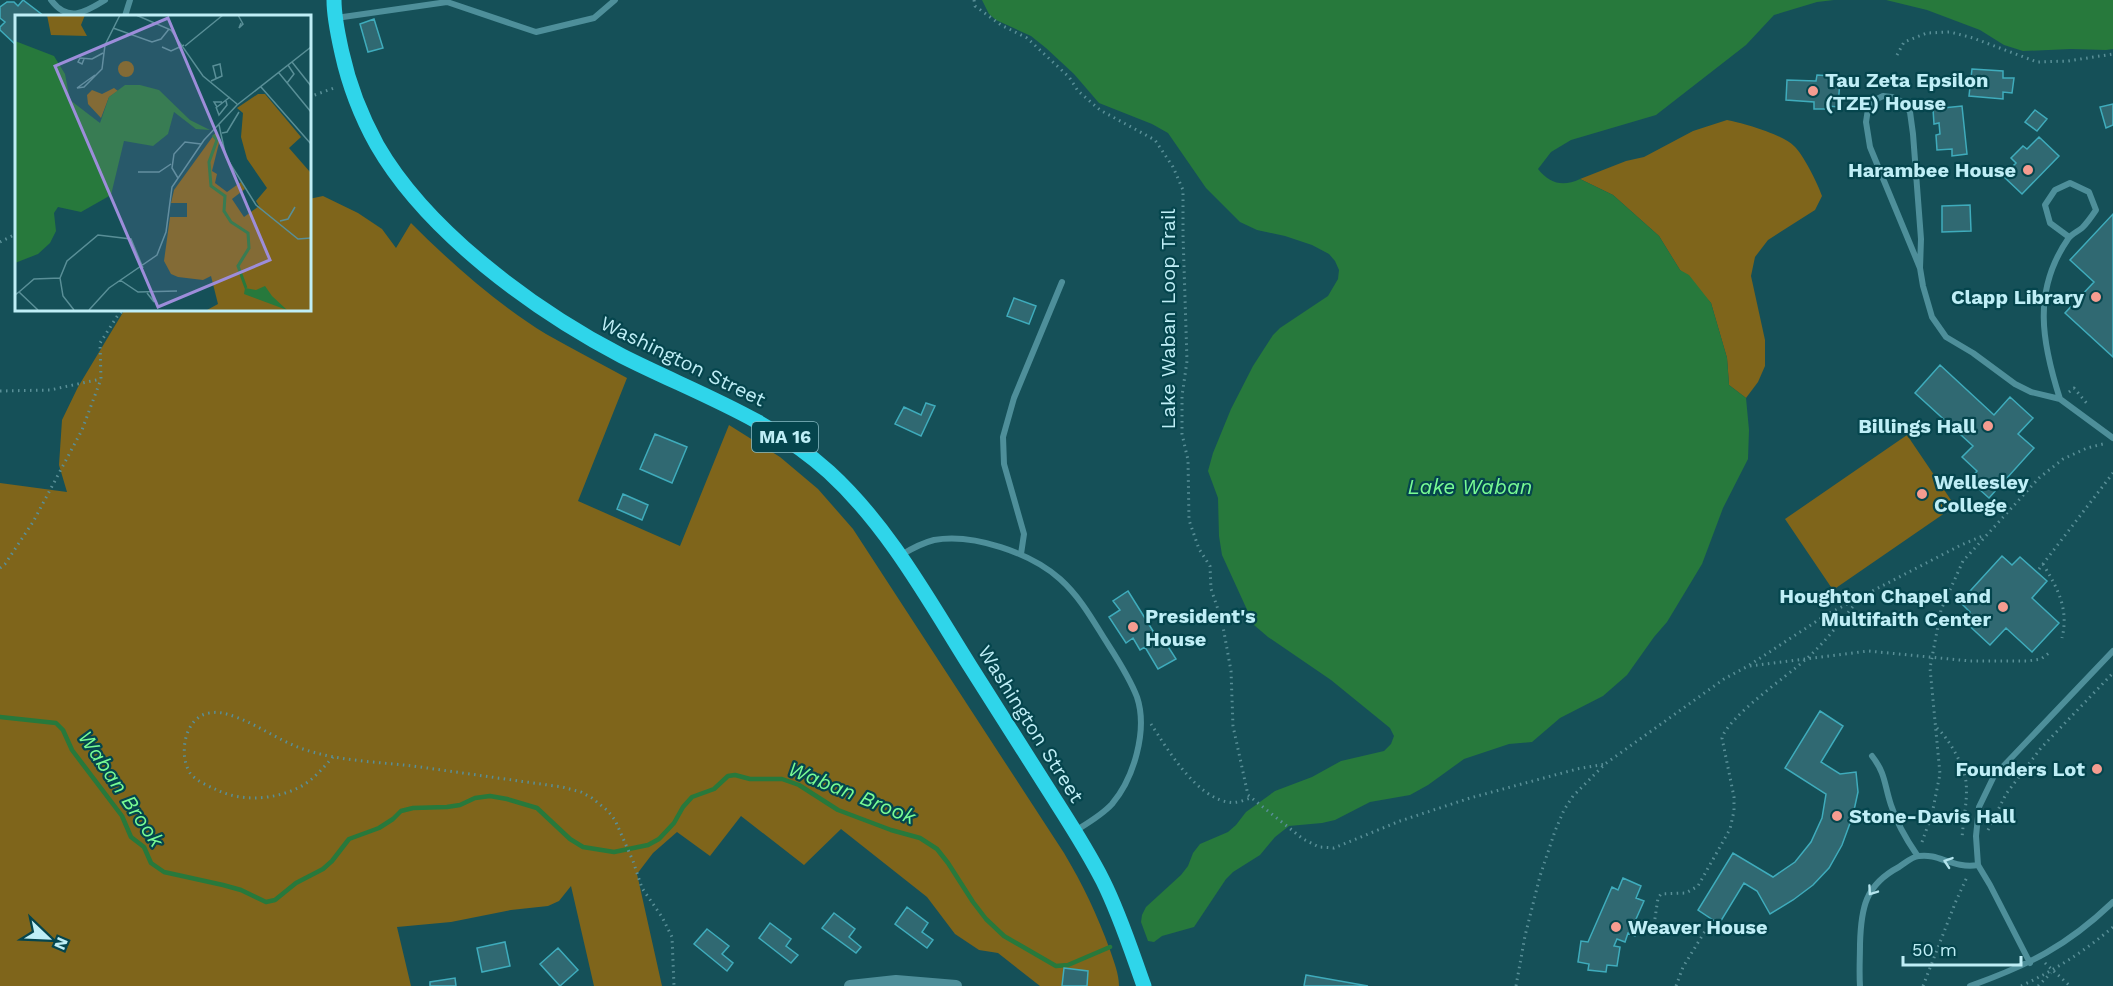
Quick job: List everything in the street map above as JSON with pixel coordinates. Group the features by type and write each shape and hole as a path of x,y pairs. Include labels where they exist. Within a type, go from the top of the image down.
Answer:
{"main road":[{"name":"Washington Street","path":"334,0 335,18 350,83 369,130 397,175 431,214 484,265 534,303 585,336 642,366 739,411 789,440 818,462 846,489 900,556 1075,831 1112,899 1144,986"}],"street":[{"path":"850,986 896,981 956,986"}],"lane":[{"path":"51,0 65,11 80,13 86,12 105,0"},
{"path":"125,15 130,0"},
{"path":"335,18 447,2 536,32 594,18 615,0"},
{"path":"1920,268 1869,147 1866,122 1868,109 1873,101 1883,96 1903,102 1910,112 1920,228 1920,268 1932,317 1946,337 1973,353 2015,384 2031,392 2060,399 2113,438"},
{"path":"2060,399 2051,371 2044,335 2043,297 2051,269 2069,237 2084,227 2096,210 2089,192 2070,183 2055,190 2045,205 2050,224 2069,237"},
{"path":"1021,554 1024,534 1004,464 1003,437 1014,398 1062,282"},
{"path":"900,556 921,544 942,539 980,542 1021,554 1052,572 1076,595 1123,668 1139,706 1140,737 1135,758 1123,786 1105,810 1075,831"},
{"path":"2030,963 1978,865 1976,836 1979,807 1985,790 1994,776 2113,651"},
{"path":"1872,756 1882,769 1891,805 1902,834 1917,855"},
{"path":"1860,986 1861,919 1866,899 1875,885 1887,873 1917,855 1933,857 1958,866 1978,865"},
{"path":"1970,986 2030,963 2067,941 2090,924 2113,902"}],"path":[{"name":"Lake Waban Loop Trail","path":"974,0 975,6 1001,25 1027,38 1069,77 1078,91 1100,110 1155,140 1173,167 1183,190 1187,361 1182,396 1182,434 1188,460 1189,520 1199,549 1210,566 1211,590 1222,621 1231,670 1233,726 1246,790 1251,798"},
{"path":"1897,55 1904,42 1927,33 1950,32 1973,38 2037,62 2068,61 2113,54"},
{"path":"310,97 350,83"},
{"path":"0,242 15,234"},
{"path":"0,568 33,522 76,440 101,379 100,343 118,315 124,310"},
{"path":"0,391 50,390 101,379"},
{"path":"1917,855 1932,814 1940,774 1930,668 1931,656 1941,610 1958,571 1963,561 1985,535 2039,478 2063,459 2087,448 2106,443"},
{"path":"2039,569 2113,473"},
{"path":"1516,986 1525,936 1540,876 1555,831 1573,796 1605,764 1724,679 1826,615 1961,545 1985,535"},
{"path":"2043,564 2060,592 2065,610 2062,638"},
{"path":"1654,925 1660,894 1686,894 1698,886 1730,829 1734,797 1722,738 1724,731 1807,658 1864,594"},
{"path":"1748,666 1868,651 1970,661 2028,661 2041,659 2049,653"},
{"path":"1986,834 2006,794 2041,748 2113,673"},
{"path":"333,757 317,775 301,787 284,794 248,798 231,797 206,785 190,773 183,747 192,723 207,713 224,713 248,721 305,750 333,757 464,773 562,787 581,792 608,811 633,861 642,888 662,917 672,937 674,986"},
{"path":"1147,718 1174,757 1202,789 1219,800 1227,802 1234,803 1251,798 1303,839 1326,849 1342,847 1400,821 1470,798 1577,768 1605,764"},
{"path":"1936,727 1946,736 1964,774 1966,783 1962,839"},
{"path":"1923,986 1966,878 1978,865"},
{"path":"1676,986 1683,967 1710,923"},
{"path":"2021,986 2052,971 2093,944 2113,927"},
{"path":"2040,957 2070,986"},
{"path":"2038,986 2052,971"}],"shaded area":[{"path":"1727,120 1763,130 1789,142 1806,162 1822,196 1815,210 1768,240 1755,257 1751,276 1765,340 1765,366 1758,382 1746,398 1729,385 1727,358 1711,303 1680,270 1659,236 1613,195 1580,179 1626,161 1644,157 1693,131"},
{"path":"323,196 358,213 382,229 396,248 411,223 459,268 510,309 546,334 627,378 578,501 680,546 729,425 780,457 818,489 853,529 1064,853 1100,924 1116,968 1119,986 1040,986 998,953 979,950 955,934 927,897 841,829 804,865 741,816 710,856 677,832 653,853 637,874 662,986 594,986 571,886 559,901 548,906 511,910 451,922 397,927 411,986 0,986 0,483 67,492 59,465 62,420 78,387 124,310 310,310 310,199"},
{"path":"1907,435 1955,506 1833,590 1785,519"}],"water":[{"name":"Lake Waban","path":"982,0 1834,0 1817,2 1774,15 1746,45 1656,115 1571,140 1551,152 1538,169 1547,178 1557,183 1568,183 1580,179 1613,195 1659,236 1680,270 1689,275 1711,303 1727,358 1729,385 1746,398 1749,430 1748,459 1723,508 1702,564 1667,622 1627,675 1603,696 1560,718 1532,742 1509,744 1464,759 1410,795 1370,802 1335,820 1289,826 1275,837 1260,855 1226,879 1194,927 1162,936 1154,942 1148,941 1141,922 1142,915 1146,907 1181,875 1200,844 1228,832 1246,812 1275,791 1312,777 1341,761 1384,751 1391,744 1394,736 1390,728 1331,680 1254,625 1222,555 1218,498 1208,471 1231,409 1253,366 1273,335 1328,296 1338,279 1339,270 1329,254 1312,245 1257,230 1240,222 1206,188 1168,133 1152,124 1099,103 1074,74 1046,48 1031,36 996,20 989,14"},
{"path":"1886,0 2113,0 2113,49 2023,51 2004,45 1980,30 1927,10"}],"building":[{"path":"23,0 43,15 15,15 15,44 0,30 5,22 0,18 0,7 7,2 14,2 18,6"},
{"path":"374,19 383,48 368,52 360,24"},
{"path":"1972,69 2003,71 2003,78 2014,78 2012,93 2003,92 2003,99 1969,96"},
{"name":"Tau Zeta Epsilon (TZE) House","path":"1817,75 1832,76 1832,79 1840,80 1838,107 1814,109 1814,102 1786,100 1787,80 1816,81"},
{"path":"2113,104 2113,125 2106,128 2100,107"},
{"path":"1962,106 1967,154 1952,156 1952,149 1937,150 1936,135 1940,134 1939,123 1934,124 1933,109"},
{"path":"2035,110 2047,119 2037,131 2025,122"},
{"name":"Harambee House","path":"2039,137 2059,156 2022,194 2003,176 2016,163 2011,158 2023,146 2027,149"},
{"path":"1970,205 1971,231 1942,232 1942,206"},
{"name":"Clapp Library","path":"2113,214 2113,357 2065,313 2094,282 2070,260"},
{"path":"1014,298 1036,306 1029,324 1007,316"},
{"name":"Billings Hall","path":"1940,365 1994,415 2010,397 2033,418 2018,434 2034,448 1989,498 1969,480 1977,471 1962,457 1973,446 1915,393"},
{"path":"926,403 935,406 921,436 895,424 904,407 921,415"},
{"path":"655,434 687,447 672,483 640,469"},
{"path":"623,494 648,505 642,520 617,509"},
{"name":"Houghton Chapel and Multifaith Center","path":"2002,556 2012,565 2020,557 2047,581 2032,598 2059,623 2032,652 2006,628 1990,645 1963,620 1970,612 1960,602"},
{"name":"President's House","path":"1128,591 1158,639 1162,637 1176,659 1158,669 1145,647 1140,650 1133,638 1126,643 1109,617 1120,610 1113,601"},
{"name":"Stone-Davis Hall","path":"1820,711 1843,726 1821,762 1840,774 1856,772 1858,792 1853,815 1842,845 1829,868 1813,885 1770,914 1757,891 1744,883 1719,924 1698,910 1733,853 1773,877 1795,862 1811,842 1822,818 1826,794 1785,768"},
{"name":"Weaver House","path":"1623,878 1641,886 1636,898 1644,901 1636,919 1641,921 1635,936 1628,933 1625,942 1617,939 1614,946 1620,947 1617,966 1607,965 1606,972 1588,970 1589,964 1578,962 1581,941 1588,942 1612,887 1618,890"},
{"path":"907,907 928,923 922,932 933,940 927,948 895,924"},
{"path":"834,913 855,929 849,937 861,947 856,953 822,928"},
{"path":"770,923 791,939 786,946 798,955 791,963 759,938"},
{"path":"707,929 729,946 722,954 733,963 727,971 694,944"},
{"path":"505,942 510,966 482,972 477,948"},
{"path":"558,948 578,970 560,986 540,964"},
{"path":"1064,968 1088,971 1087,986 1062,986"},
{"path":"1306,975 1368,986 1304,986"},
{"path":"455,978 456,986 430,986 430,982"}],"waterway":[{"name":"Waban Brook","path":"0,717 56,723 63,730 72,750 122,816 131,837 144,847 151,863 164,872 241,890 266,902 275,900 296,883 323,869 349,839 379,828 401,811 460,805 475,798 490,796 507,799 537,808 570,839 583,847 614,852 648,845 659,839 674,823 692,797 714,789 728,776 735,775 750,779 782,779 799,785 838,810 891,830 920,838 937,849 986,919 1004,936 1056,966 1068,965 1110,947"}],"place":[{"name":"Tau Zeta Epsilon (TZE) House","path":"1813,91"},
{"name":"Harambee House","path":"2028,170"},
{"name":"Clapp Library","path":"2096,297"},
{"name":"Billings Hall","path":"1988,426"},
{"name":"Wellesley College","path":"1922,494"},
{"name":"Houghton Chapel and Multifaith Center","path":"2003,607"},
{"name":"President's House","path":"1133,627"},
{"name":"Founders Lot","path":"2097,769"},
{"name":"Stone-Davis Hall","path":"1837,816"},
{"name":"Weaver House","path":"1616,927"}]}
